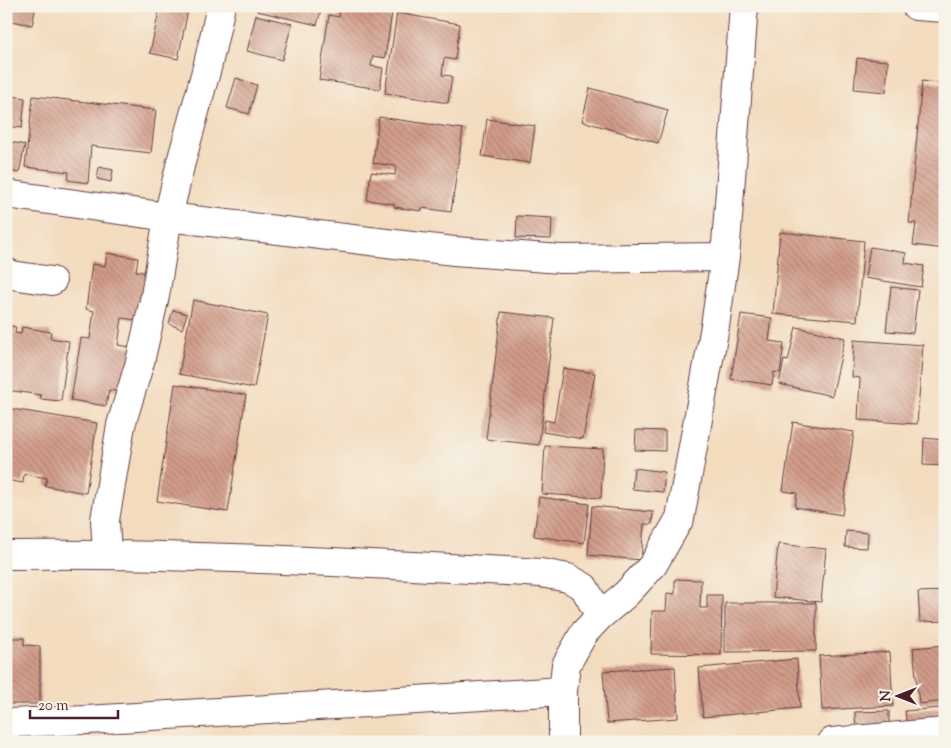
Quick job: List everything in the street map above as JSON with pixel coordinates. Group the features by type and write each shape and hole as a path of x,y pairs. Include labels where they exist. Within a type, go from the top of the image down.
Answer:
{"street":[{"path":"107,554 105,520 121,425 140,362 155,296 168,217 208,64 221,6"},
{"path":"563,742 563,691 566,665 584,633 654,565 680,518 715,326 725,257 744,6"},
{"path":"916,6 945,8"},
{"path":"6,194 168,217 454,251 552,258 725,257"},
{"path":"6,272 12,275 52,282"},
{"path":"6,555 107,554 331,561 541,573 568,578 584,587 600,616"},
{"path":"6,723 86,720 563,691"},
{"path":"832,742 945,732"}],"building":[{"path":"6,6 36,6 32,25 6,20"},
{"path":"160,6 178,6 177,8 188,10 178,59 150,53"},
{"path":"258,6 322,6 317,25 257,11"},
{"path":"348,6 393,6 385,58 373,56 371,66 383,68 380,89 319,80 329,15 339,17 340,8 347,9"},
{"path":"397,13 460,24 455,60 444,58 442,75 452,76 448,103 385,93"},
{"path":"256,15 292,24 282,60 247,51"},
{"path":"857,58 888,61 886,92 854,89"},
{"path":"236,78 257,85 249,114 227,108"},
{"path":"922,81 945,84 945,249 913,245 916,223 909,223"},
{"path":"590,88 668,110 658,143 582,121"},
{"path":"6,95 25,98 22,128 6,126"},
{"path":"33,96 156,110 151,153 91,146 88,183 68,180 69,172 25,167"},
{"path":"379,117 463,129 451,212 422,208 421,211 367,200 371,172 395,175 396,166 373,163"},
{"path":"487,119 535,126 530,163 482,156"},
{"path":"6,141 25,145 19,173 6,170"},
{"path":"99,167 113,170 111,182 97,179"},
{"path":"517,216 552,218 551,239 516,238"},
{"path":"780,232 864,241 857,321 773,314"},
{"path":"870,247 906,253 905,263 924,266 921,287 865,278"},
{"path":"107,253 138,258 136,271 149,273 141,321 122,318 118,345 137,348 130,393 109,390 106,406 71,400 81,338 90,339 94,311 86,309 92,264 105,266"},
{"path":"891,287 918,290 913,333 886,331"},
{"path":"193,300 268,315 254,388 179,374"},
{"path":"173,310 187,314 182,329 169,324"},
{"path":"501,312 554,318 539,445 486,439"},
{"path":"741,314 772,318 769,341 784,343 780,373 774,372 772,385 731,379"},
{"path":"6,325 16,327 15,333 21,334 22,327 51,332 50,338 69,341 61,401 40,399 41,395 6,390"},
{"path":"796,327 845,338 832,396 779,384 784,360 788,361"},
{"path":"854,340 923,345 917,424 858,420 860,378 852,377"},
{"path":"563,368 595,373 583,439 543,432 545,420 554,422"},
{"path":"175,384 246,395 228,512 157,501"},
{"path":"6,408 97,423 86,493 45,486 47,478 24,474 23,483 6,480"},
{"path":"793,422 854,432 842,515 795,507 797,493 783,491"},
{"path":"636,430 665,431 665,451 635,450"},
{"path":"924,438 945,440 945,466 923,465"},
{"path":"545,446 603,449 601,498 542,494"},
{"path":"634,468 665,472 663,492 632,489"},
{"path":"539,497 589,504 584,543 534,536"},
{"path":"592,506 653,512 652,524 644,524 641,560 588,555"},
{"path":"846,531 868,533 867,548 845,547"},
{"path":"778,544 826,549 821,602 773,597"},
{"path":"675,579 701,580 700,608 707,608 707,595 722,595 721,655 651,654 652,611 666,611 667,593 675,594"},
{"path":"945,591 945,621 920,622 918,592"},
{"path":"725,603 816,603 816,651 725,652"},
{"path":"6,638 24,638 24,645 40,646 40,704 6,704"},
{"path":"945,645 945,701 919,704 913,648"},
{"path":"890,652 893,706 822,710 819,656"},
{"path":"797,659 800,708 703,717 699,668"},
{"path":"675,667 678,718 607,723 603,671"},
{"path":"940,708 942,726 907,729 905,711"},
{"path":"889,711 889,732 856,733 855,712"}]}
